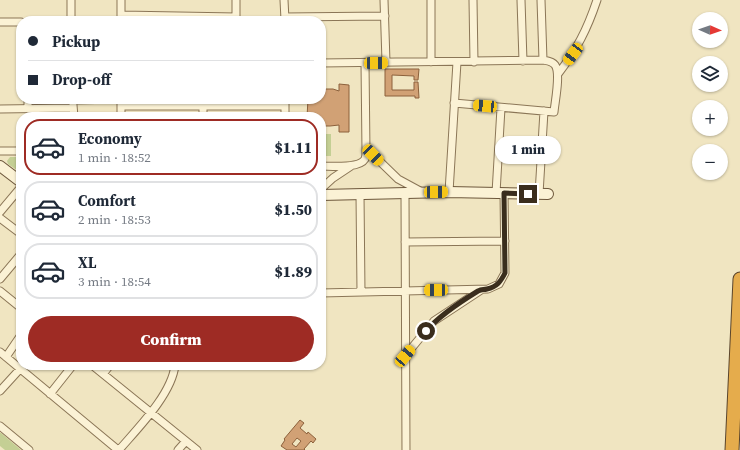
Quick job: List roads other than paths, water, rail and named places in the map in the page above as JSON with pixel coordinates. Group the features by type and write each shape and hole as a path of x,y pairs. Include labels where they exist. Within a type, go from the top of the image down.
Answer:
{"highway":[{"path":"732,450 740,279"}],"street":[{"path":"71,0 71,16"},
{"path":"121,0 121,16"},
{"path":"236,0 236,16"},
{"path":"284,0 285,16"},
{"path":"384,0 386,62"},
{"path":"431,0 432,62"},
{"path":"472,0 474,62"},
{"path":"521,0 523,61"},
{"path":"540,0 543,60"},
{"path":"558,74 573,54 588,26 597,0"},
{"path":"326,18 385,16"},
{"path":"0,22 16,22"},
{"path":"326,63 543,60 550,61 556,65 558,74 554,112 454,103"},
{"path":"449,192 457,62"},
{"path":"326,166 351,166 359,164 365,159 365,63"},
{"path":"28,104 28,109"},
{"path":"73,104 73,112"},
{"path":"170,104 203,106 220,104"},
{"path":"203,106 203,112"},
{"path":"0,109 73,108"},
{"path":"326,293 488,289 499,284 505,273 505,241 500,193 500,108"},
{"path":"326,195 422,192 544,194 544,111"},
{"path":"366,148 398,179 422,192"},
{"path":"0,151 16,151"},
{"path":"0,166 16,178"},
{"path":"326,184 351,166"},
{"path":"0,212 16,193"},
{"path":"405,193 406,450"},
{"path":"360,194 361,292"},
{"path":"0,218 16,230"},
{"path":"405,242 505,241"},
{"path":"0,279 16,260"},
{"path":"405,356 434,322 482,289"},
{"path":"0,291 16,304"},
{"path":"16,340 3,354 16,365"},
{"path":"0,391 19,370"},
{"path":"21,370 119,450 158,404 174,375 174,370"},
{"path":"50,394 69,370"},
{"path":"98,370 197,450"},
{"path":"103,374 106,370"},
{"path":"0,426 29,450"},
{"path":"178,450 186,441"}]}
